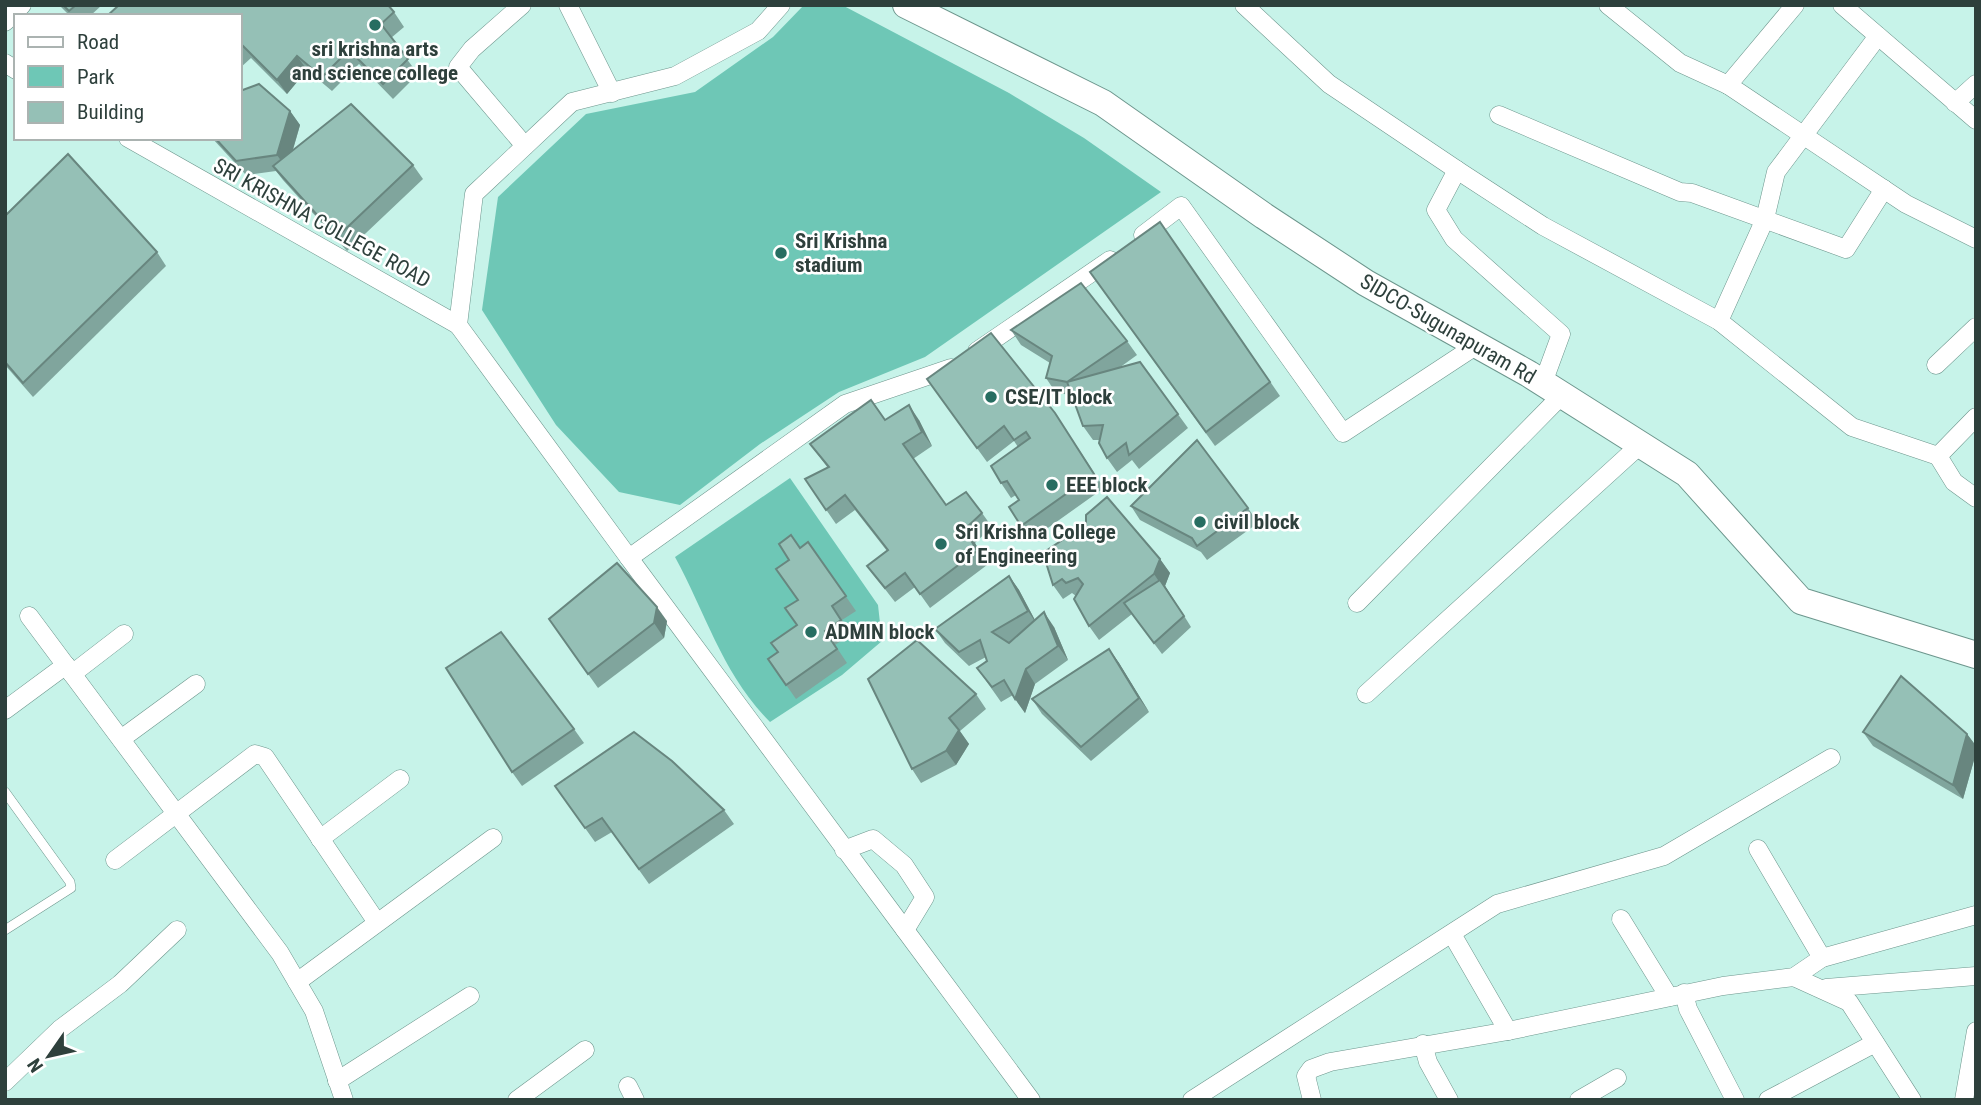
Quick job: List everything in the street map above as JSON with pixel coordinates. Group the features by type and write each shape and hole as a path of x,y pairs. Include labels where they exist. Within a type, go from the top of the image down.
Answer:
{"street":[{"path":"5,22 22,5"},
{"path":"523,5 472,49 458,67 525,146"},
{"path":"568,5 612,93"},
{"path":"781,5 758,31 675,76 572,102 474,194 458,325 1031,1100"},
{"name":"SIDCO-Sugunapuram Rd","path":"906,5 1103,103 1354,276 1553,389 1687,474 1801,601 1976,655"},
{"path":"1244,5 1329,84 1543,226 1719,321 1852,427 1938,456 1954,482 1976,498"},
{"path":"1608,5 1680,63 1728,85 1884,189 1976,239"},
{"path":"1728,85 1795,5"},
{"path":"1842,5 1976,120"},
{"path":"1719,321 1765,219 1776,172 1878,36"},
{"path":"1955,103 1976,84"},
{"path":"1499,115 1680,192 1692,193 1846,249 1884,189"},
{"name":"SRI KRISHNA COLLEGE ROAD","path":"132,140 458,325"},
{"path":"1357,603 1553,389 1561,334 1454,239 1436,210 1458,170"},
{"path":"629,558 845,404 945,372 1127,247 1181,206 1343,433 1477,345"},
{"path":"1936,365 1976,327"},
{"path":"1938,456 1976,417"},
{"path":"1366,694 1641,444"},
{"path":"29,615 280,953 314,1011 344,1100"},
{"path":"5,710 124,634"},
{"path":"121,739 196,684"},
{"path":"115,860 255,754 259,754 265,757 376,921"},
{"path":"1192,1100 1497,904 1664,856 1831,758"},
{"path":"320,839 400,779"},
{"path":"297,982 376,921 493,838"},
{"path":"844,850 873,839 904,865 925,897 905,930"},
{"path":"1758,849 1822,958"},
{"path":"1312,1100 1306,1076 1311,1069 1331,1062 1508,1031 1676,995 1794,977 1822,958 1976,915"},
{"path":"1621,919 1688,1009 1735,1100"},
{"path":"5,1082 60,1029 120,984 177,930"},
{"path":"1456,941 1508,1031"},
{"path":"1822,988 1976,976"},
{"path":"1794,977 1849,1002 1912,1100"},
{"path":"337,1081 470,996"},
{"path":"1964,1100 1976,1031"},
{"path":"1768,1100 1875,1043"},
{"path":"1423,1044 1428,1062 1449,1100"},
{"path":"517,1100 585,1050"},
{"path":"1579,1100 1617,1078"}],"lane":[{"path":"5,792 72,888 5,930"}],"green space":[{"name":"Sri Krishna stadium","path":"804,5 842,5 1009,93 1084,138 1161,192 925,357 839,392 760,444 680,505 619,492 556,425 482,310 498,197 586,114 695,92 773,37"},
{"path":"790,478 878,605 882,641 842,675 770,722 753,703 727,664 675,557"}],"building":[{"path":"63,5 76,5 69,11"},
{"path":"119,5 388,5 394,12 381,24 408,59 383,84 349,50 322,77 297,56 277,80 242,45 242,14 109,14"},
{"path":"259,84 290,111 277,155 236,161 217,140 242,140 242,90"},
{"path":"351,104 413,165 337,237 273,166"},
{"path":"68,154 157,252 23,383 5,362 5,216"},
{"path":"1160,222 1270,382 1206,432 1090,272"},
{"path":"1081,283 1127,341 1067,382 1046,378 1052,356 1011,330"},
{"path":"991,333 1055,413 1094,474 1021,526 1009,507 1019,500 1007,481 1001,483 991,466 1030,438 1026,432 1014,440 1004,426 977,448 927,379"},
{"path":"1140,362 1178,414 1129,455 1126,443 1107,458 1099,443 1103,425 1083,426 1067,382"},
{"path":"871,400 885,420 909,405 922,432 903,444 946,505 966,492 982,513 965,529 977,551 920,594 905,573 885,588 867,566 888,550 845,495 826,510 805,479 829,467 810,444"},
{"path":"1197,440 1248,508 1197,546 1192,538 1131,506"},
{"path":"1107,497 1160,559 1154,574 1089,626 1074,599 1083,584 1078,578 1066,583 1062,579 1053,585 1043,553 1086,524 1086,515"},
{"path":"791,535 800,548 808,542 846,596 832,606 841,620 825,631 837,649 786,685 768,659 778,652 771,643 797,625 785,608 798,600 776,569 789,560 779,544"},
{"path":"617,563 657,607 654,623 588,674 549,619"},
{"path":"1009,576 1028,611 992,632 1009,643 1044,612 1058,646 1026,669 1015,699 1004,680 992,687 977,668 987,661 980,640 959,652 935,629"},
{"path":"1160,580 1184,616 1154,643 1124,603"},
{"path":"501,632 574,729 512,772 446,668"},
{"path":"917,640 976,694 949,718 959,730 946,751 912,769 868,679"},
{"path":"1109,649 1139,698 1081,747 1032,699"},
{"path":"1901,676 1967,734 1953,785 1863,732"},
{"path":"634,732 672,761 724,810 639,869 602,818 585,828 555,786"}],"place":[{"name":"sri krishna arts and science college","path":"375,25"},
{"name":"Sri Krishna stadium","path":"781,253"},
{"name":"CSE/IT block","path":"991,397"},
{"name":"EEE block","path":"1052,485"},
{"name":"civil block","path":"1200,522"},
{"name":"Sri Krishna College of Engineering","path":"941,544"},
{"name":"ADMIN block","path":"811,632"}]}
